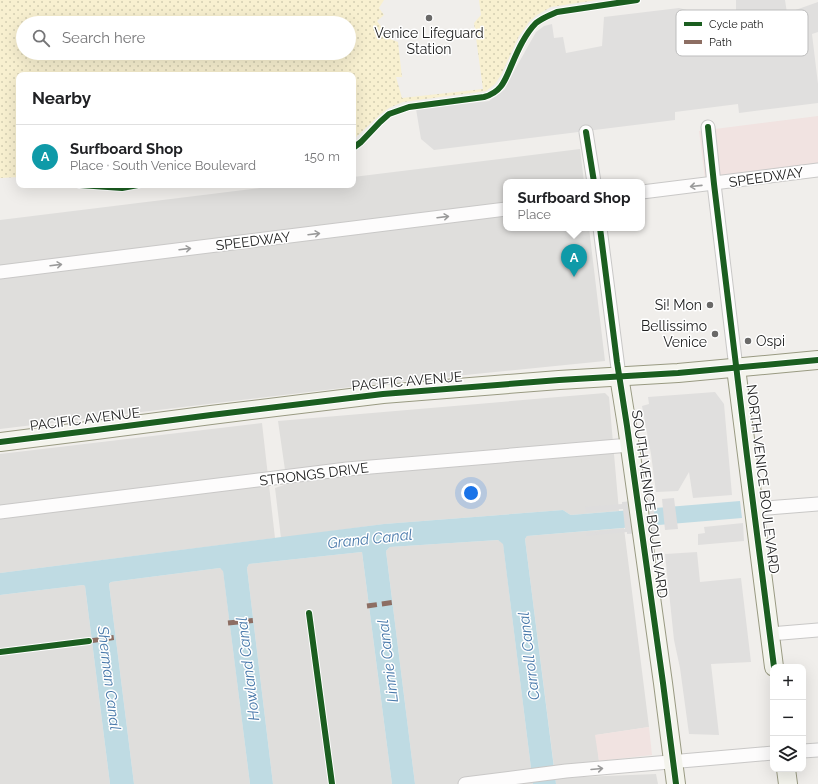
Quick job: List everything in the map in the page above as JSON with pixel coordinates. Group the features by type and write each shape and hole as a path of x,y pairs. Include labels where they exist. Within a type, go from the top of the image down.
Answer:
{"main road":[{"name":"PACIFIC AVENUE","path":"0,442 383,394 678,373 818,360"},
{"name":"NORTH VENICE BOULEVARD","path":"736,368 774,664"},
{"name":"SOUTH VENICE BOULEVARD","path":"619,376 638,500 676,784"},
{"path":"786,772 788,784"}],"street":[{"name":"NORTH VENICE BOULEVARD","path":"708,127 736,368"},
{"path":"586,132 594,179"},
{"name":"SPEEDWAY","path":"645,192 818,170"},
{"name":"SPEEDWAY","path":"0,272 503,209"},
{"name":"SOUTH VENICE BOULEVARD","path":"600,231 619,376"},
{"name":"STRONGS DRIVE","path":"0,512 347,469 630,445"},
{"path":"754,509 818,504"},
{"path":"770,634 818,630"},
{"path":"806,751 818,750"},
{"path":"465,784 558,772 770,753"}],"shaded area":[{"path":"736,0 785,0 787,10 736,10"},
{"path":"818,2 818,32 812,34 818,84 818,103 739,113 738,104 675,112 675,120 434,150 421,139 416,109 489,101 505,89 536,32 544,26 552,24 554,38 563,37 566,53 602,46 604,17 679,8 687,10 676,10 676,56 808,56 808,10 795,10"},
{"path":"818,116 818,165 705,179 699,131"},
{"path":"580,149 584,179 503,179 503,231 589,231 605,361 376,384 0,429 0,220 260,188 356,188 356,177"},
{"path":"715,392 724,404 732,495 693,498 689,472 678,491 656,492 642,406 649,404 648,397"},
{"path":"605,393 609,397 619,511 571,515 563,510 384,524 281,538 275,488 287,484 278,421"},
{"path":"262,423 275,538 0,573 0,454"},
{"path":"743,523 744,541 698,545 698,534 705,533 704,527"},
{"path":"624,528 649,727 596,735 599,761 554,767 525,539 527,536"},
{"path":"498,540 503,543 533,784 415,784 386,551 390,547"},
{"path":"362,552 392,784 273,784 247,568 249,564"},
{"path":"697,552 700,582 741,578 751,662 711,664 719,735 689,734 680,668 674,640 665,554"},
{"path":"220,568 223,570 250,784 134,784 109,584 111,582"},
{"path":"83,585 85,586 110,784 0,784 0,595"},
{"path":"649,727 652,755 599,761 595,735"},
{"path":"656,774 658,784 556,784 555,778"}],"sand":[{"path":"0,0 384,0 379,8 384,15 377,21 390,39 398,42 402,77 396,77 402,98 483,89 474,23 481,15 479,0 597,0 551,7 537,15 529,22 519,36 501,75 495,84 486,91 403,102 382,113 356,137 356,72 16,72 16,177 0,178"}],"water":[{"path":"740,501 742,518 527,536 525,539 556,784 533,784 503,544 498,540 390,547 386,551 415,784 392,784 362,552 249,564 247,568 273,784 250,784 223,571 220,568 111,582 109,584 134,784 110,784 85,586 83,585 0,595 0,573 384,524 563,510 571,515"}],"pier":[{"path":"674,498 678,529 665,530 662,499"},
{"path":"653,499 656,532 627,534 627,532 586,536 586,533 625,529 623,509 586,512 585,507 622,504 622,502"}],"marked path":[{"path":"367,606 396,602"},
{"path":"228,623 257,620"},
{"path":"89,641 118,637"}],"cycle path":[{"path":"356,146 389,114 409,107 484,97 495,92 505,80 519,48 528,32 543,18 557,12 637,0"},
{"path":"708,127 774,664"},
{"path":"586,132 594,179"},
{"path":"600,231 617,362 676,784"},
{"path":"0,442 383,394 559,380 678,373 818,360"},
{"path":"309,613 332,784"},
{"path":"0,652 89,641"}],"place":[{"name":"Venice Lifeguard Station","path":"429,18"},
{"name":"Surfboard Shop","path":"574,277"},
{"name":"Si! Mon","path":"710,305"},
{"name":"Bellissimo Venice","path":"715,334"},
{"name":"Ospi","path":"748,341"}],"water label":[{"name":"Grand Canal","path":"370,539"},
{"name":"Carroll Canal","path":"529,656"},
{"name":"Linnie Canal","path":"388,661"},
{"name":"Howland Canal","path":"248,669"},
{"name":"Sherman Canal","path":"109,678"}]}
